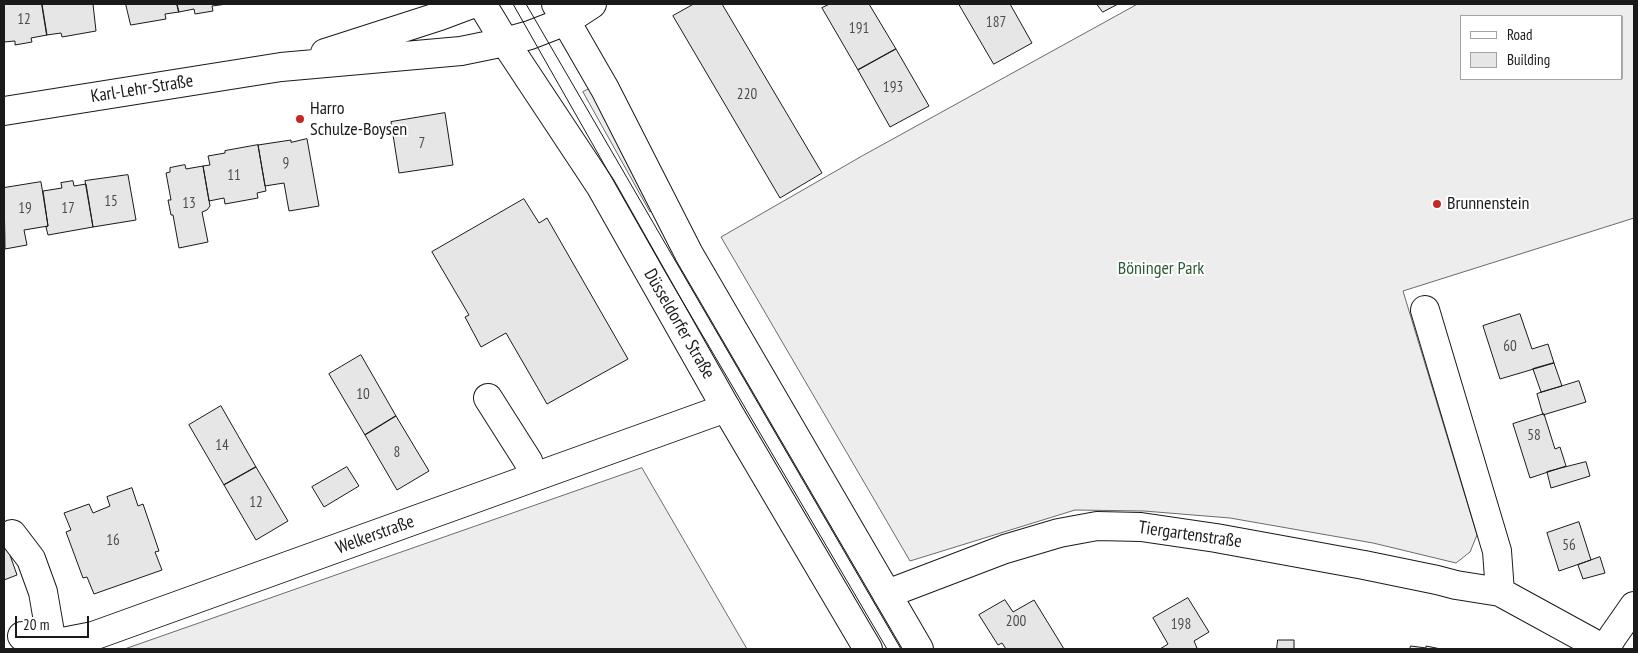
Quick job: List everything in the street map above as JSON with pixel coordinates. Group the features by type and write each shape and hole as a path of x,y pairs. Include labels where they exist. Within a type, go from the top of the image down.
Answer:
{"main road":[{"name":"Karl-Lehr-Straße","path":"281,67 472,4"},
{"name":"Düsseldorfer Straße","path":"482,4 601,187 726,408 868,649"},
{"name":"Karl-Lehr-Straße","path":"4,112 281,67 448,53 530,35 561,12 592,4"},
{"path":"561,12 605,89 689,254 919,649"},
{"path":"1425,310 1497,551 1500,592"},
{"path":"488,398 528,461 534,478"},
{"name":"Welkerstraße","path":"22,636 52,644 93,636 726,408"},
{"name":"Tiergartenstraße","path":"886,594 1006,549 1059,533 1097,526 1141,527 1216,538 1500,592 1605,649 1634,606"},
{"path":"12,534 31,559 43,592 52,644"}],"shaded area":[{"name":"Böninger Park","path":"1138,4 1634,4 1634,218 1403,291 1477,535 1470,552 1456,563 1373,543 1230,518 1144,511 1075,510 910,561 721,237 862,156"},
{"path":"589,89 634,169 653,210 650,212 583,92"},
{"path":"642,468 747,649 125,649"}],"building":[{"path":"4,4 42,4 47,35 31,38 32,42 15,45 15,41 4,42"},
{"path":"42,4 93,4 96,31 62,37 61,33 47,35"},
{"path":"126,4 177,4 179,12 165,14 166,19 131,25"},
{"path":"177,4 227,4 212,6 213,11 195,14 194,9 179,12"},
{"path":"694,4 722,4 822,173 780,198 673,16"},
{"path":"830,4 869,4 896,49 858,70 822,8"},
{"path":"959,4 1010,4 1032,43 994,64"},
{"path":"1097,4 1118,4 1103,12"},
{"path":"896,49 929,106 890,127 858,70"},
{"path":"445,113 453,165 399,173 391,122"},
{"path":"307,139 319,206 289,211 284,183 265,186 258,145"},
{"path":"258,145 266,191 257,193 258,198 225,204 224,198 209,201 203,166 210,165 208,156"},
{"path":"185,165 186,169 203,166 210,206 202,212 208,242 179,248 173,215 171,215 168,200 171,200 166,173 170,172 170,168"},
{"path":"128,175 136,220 93,227 85,181"},
{"path":"73,181 74,186 86,184 93,227 48,235 43,191 62,188 61,183"},
{"path":"41,182 48,226 24,230 27,245 5,249 4,188"},
{"path":"524,199 539,223 547,218 628,359 547,404 506,333 481,347 465,317 469,315 432,252"},
{"path":"1520,314 1532,349 1548,344 1554,363 1500,379 1483,326"},
{"path":"361,355 396,416 365,435 329,374"},
{"path":"1554,363 1562,386 1541,392 1533,369"},
{"path":"1579,381 1586,402 1543,415 1537,394"},
{"path":"221,406 256,467 224,485 189,425"},
{"path":"1544,414 1555,449 1560,447 1566,466 1530,478 1513,424"},
{"path":"396,416 429,471 397,490 365,435"},
{"path":"1586,462 1590,476 1551,488 1547,472"},
{"path":"256,467 288,521 256,540 224,485"},
{"path":"347,467 359,486 324,507 312,487"},
{"path":"132,488 138,506 143,504 159,551 155,552 162,570 94,594 87,577 83,578 66,532 71,530 64,513 89,504 93,513 110,506 107,497"},
{"path":"1579,522 1591,560 1559,571 1547,533"},
{"path":"4,538 17,575 4,580"},
{"path":"1600,557 1605,573 1583,579 1578,565"},
{"path":"1188,598 1209,632 1194,641 1197,648 1160,649 1168,644 1153,618"},
{"path":"1005,600 1013,612 1034,600 1064,649 1006,649 1002,643 998,645 979,615"},
{"path":"1278,640 1294,640 1294,649 1277,649"},
{"path":"1411,646 1426,648 1426,646 1441,649 1410,649"}],"tram line":[{"path":"513,4 667,275 887,649"},
{"path":"526,4 901,649"}],"place":[{"name":"Harro Schulze-Boysen","path":"300,119"},
{"name":"Brunnenstein","path":"1437,204"}]}
